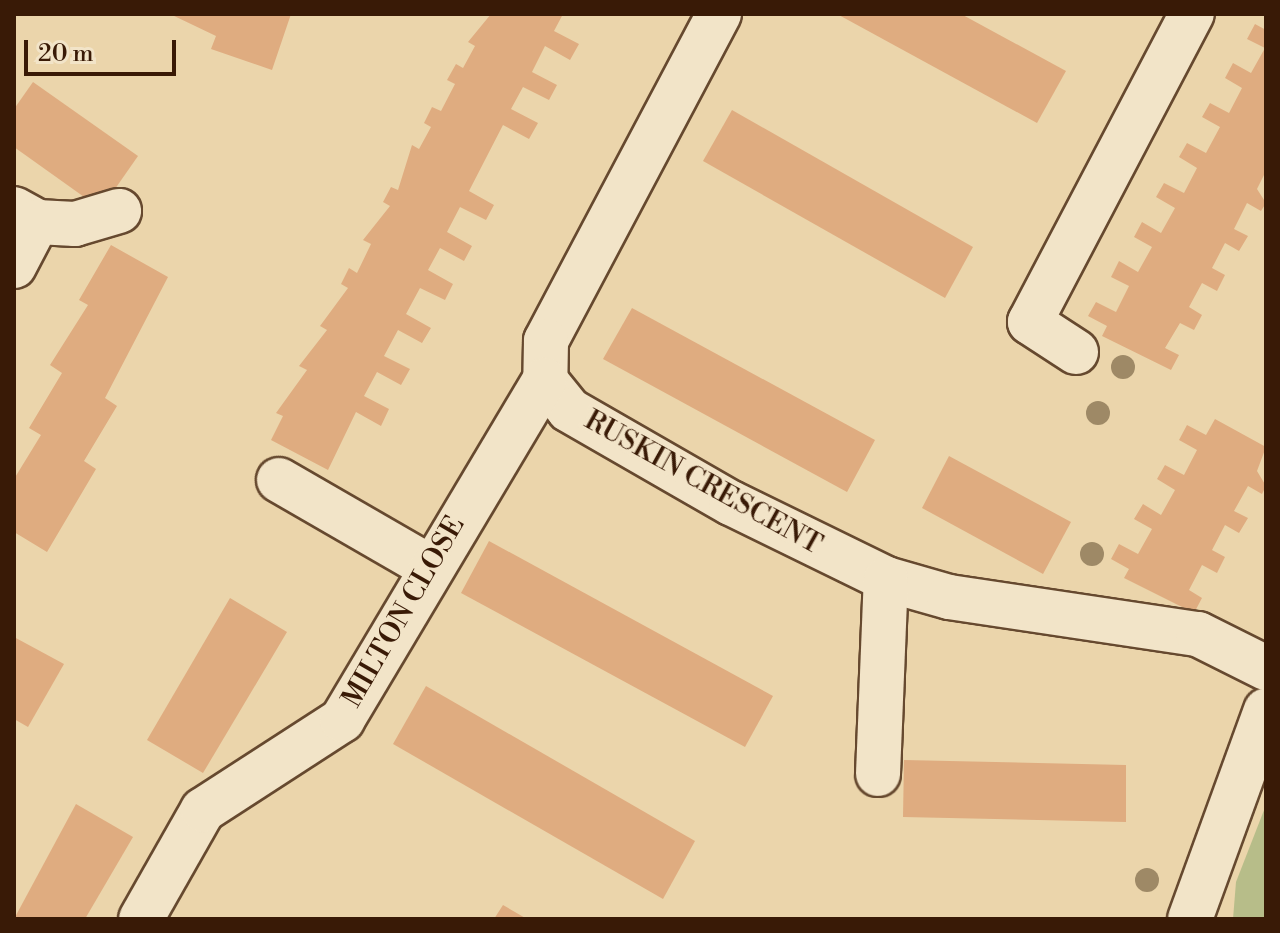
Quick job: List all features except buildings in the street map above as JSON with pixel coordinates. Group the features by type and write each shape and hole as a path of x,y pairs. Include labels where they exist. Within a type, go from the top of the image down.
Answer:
{"street":[{"path":"545,380 546,341 719,14"},
{"path":"1076,352 1030,322 1192,14"},
{"path":"14,266 26,216 75,224 119,211"},
{"name":"MILTON CLOSE","path":"141,919 203,810 342,720 428,566 545,380"},
{"name":"RUSKIN CRESCENT","path":"545,380 569,410 731,503 886,579 949,597 1198,634 1266,668"},
{"path":"279,480 428,566"},
{"path":"878,774 886,579"},
{"path":"1190,919 1266,710"}],"green space":[{"path":"1266,805 1266,919 1233,919 1236,882"}]}
